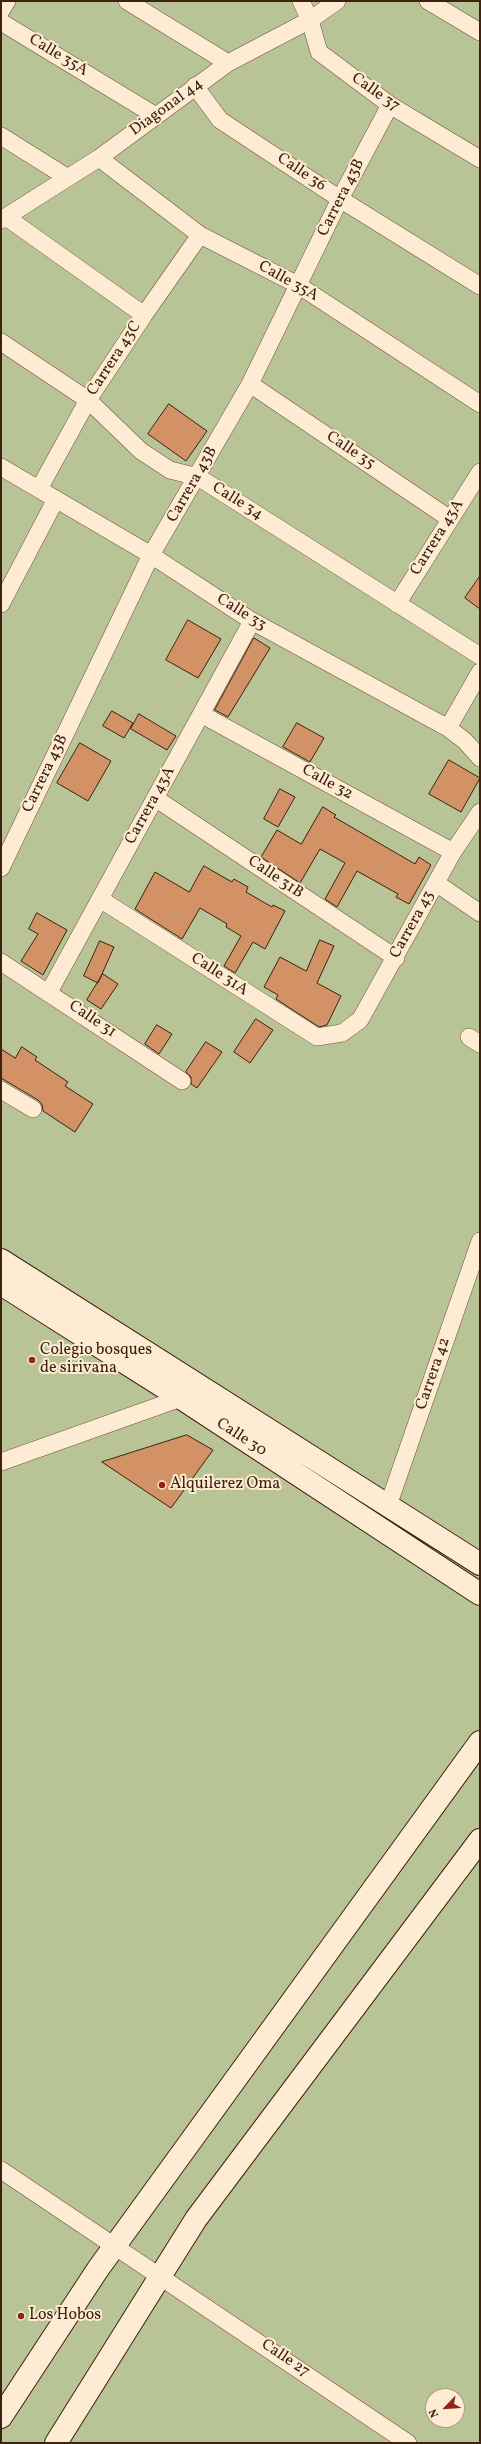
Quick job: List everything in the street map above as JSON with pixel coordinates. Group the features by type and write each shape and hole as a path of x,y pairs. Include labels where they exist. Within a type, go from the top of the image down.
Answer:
{"street":[{"path":"1,11 7,1"},
{"path":"127,1 228,64"},
{"name":"Calle 37","path":"301,1 310,20 319,52 390,105 480,159"},
{"name":"Diagonal 44","path":"4,219 99,158 228,64 310,20 337,1"},
{"path":"428,1 480,32"},
{"name":"Calle 35A","path":"1,22 156,116"},
{"name":"Calle 36","path":"196,86 220,120 340,199 480,286"},
{"name":"Carrera 43B","path":"1,868 152,554 198,477 250,384 340,199 390,105"},
{"path":"1,136 68,178"},
{"name":"Calle 35A","path":"99,158 200,235 298,285 480,404"},
{"path":"4,219 144,315"},
{"name":"Carrera 43C","path":"39,489 88,400 144,315 200,235"},
{"name":"Calle 34","path":"1,342 88,400 141,451 170,470 198,477 480,656"},
{"name":"Calle 35","path":"250,384 450,519"},
{"name":"Calle 33","path":"1,467 152,554 252,621 448,728 465,741 480,758"},
{"name":"Carrera 43A","path":"397,604 480,472"},
{"path":"1,604 56,499"},
{"name":"Carrera 43A","path":"50,992 252,621"},
{"path":"448,728 480,672"},
{"name":"Calle 32","path":"201,714 453,852"},
{"name":"Calle 31B","path":"155,798 396,958"},
{"name":"Carrera 43","path":"342,1033 360,1020 396,958 453,852 480,812"},
{"path":"436,883 480,913"},
{"name":"Calle 31A","path":"100,899 317,1037 342,1033"},
{"name":"Calle 31","path":"1,962 50,992 182,1081"},
{"path":"1,1090 33,1109"},
{"name":"Carrera 42","path":"388,1506 480,1241"},
{"name":"Calle 30","path":"1,1260 480,1594"},
{"name":"Calle 30","path":"1,1284 388,1506 480,1564"},
{"path":"1,1462 186,1390"},
{"path":"1,2417 115,2245 480,1742"},
{"path":"56,2443 196,2219 480,1840"},
{"name":"Calle 27","path":"1,2170 115,2245 408,2443"}],"green space":[{"path":"1,1 480,1 480,2443 1,2443"}],"building":[{"path":"169,404 207,431 186,461 148,434"},
{"path":"480,576 480,609 465,598"},
{"path":"188,620 221,639 198,678 166,660"},
{"path":"254,638 270,648 228,717 215,710"},
{"path":"112,711 133,723 124,738 103,726"},
{"path":"139,714 176,736 167,750 131,729"},
{"path":"297,723 324,738 310,762 283,747"},
{"path":"80,743 111,761 88,801 57,783"},
{"path":"449,760 480,778 461,812 429,794"},
{"path":"280,789 295,797 278,827 264,819"},
{"path":"323,807 336,815 334,817 415,864 419,857 431,865 409,904 396,897 398,894 357,871 337,907 325,899 345,863 320,849 300,883 261,857 277,830 301,844"},
{"path":"204,866 232,882 234,879 248,887 246,892 272,907 273,905 285,911 265,949 253,942 235,973 224,966 241,936 226,927 227,924 200,908 182,939 135,909 155,872 189,892"},
{"path":"37,913 67,930 43,975 21,961 38,934 29,929"},
{"path":"320,940 334,946 317,983 341,996 327,1025 319,1027 276,999 278,995 264,987 280,957 306,971"},
{"path":"100,941 114,947 98,983 84,976"},
{"path":"103,974 118,984 101,1009 87,1000"},
{"path":"256,1019 273,1030 250,1063 234,1052"},
{"path":"157,1025 172,1034 159,1054 145,1044"},
{"path":"206,1042 222,1052 197,1088 191,1084 191,1077 186,1072"},
{"path":"22,1047 37,1057 35,1060 68,1082 65,1086 93,1104 75,1132 43,1111 42,1104 38,1100 1,1078 1,1049 15,1058"},
{"name":"Alquilerez Oma","path":"187,1435 213,1450 171,1508 102,1462"}],"place":[{"name":"Colegio bosques de sirivana","path":"32,1360"},
{"name":"Alquilerez Oma","path":"162,1485"},
{"name":"Los Hobos","path":"21,2316"}]}
